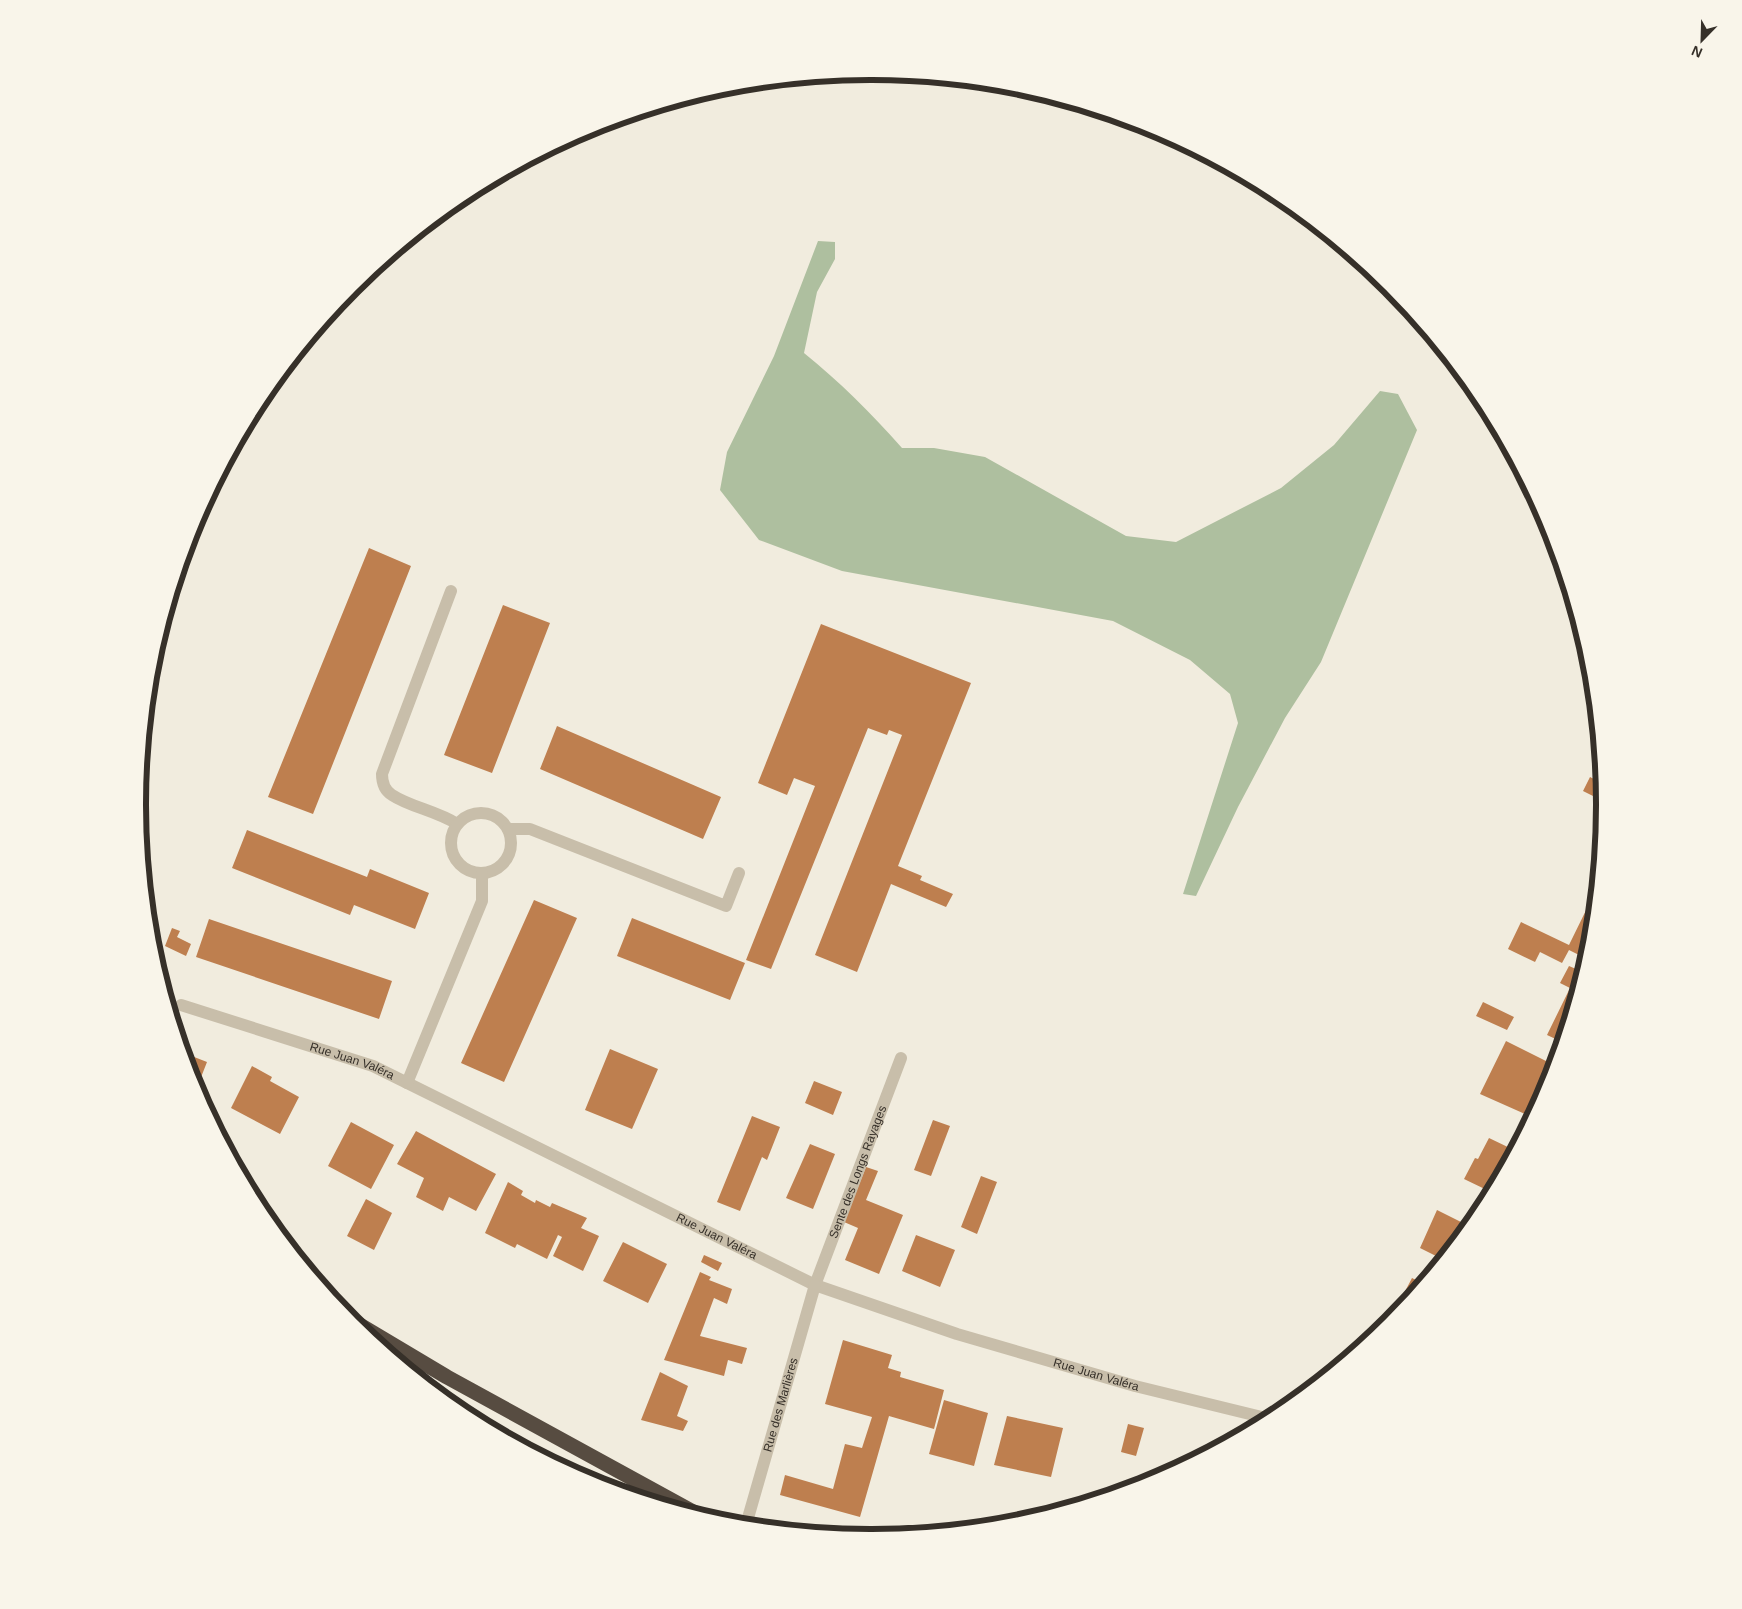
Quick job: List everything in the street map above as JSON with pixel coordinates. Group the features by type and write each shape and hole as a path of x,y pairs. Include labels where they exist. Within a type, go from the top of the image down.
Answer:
{"highway":[{"path":"381,1338 447,1377 672,1501"}],"street":[{"path":"451,591 382,774 383,785 391,794 444,816 457,824"},
{"path":"473,814 493,815 508,828 512,849 508,859 497,869 482,874 464,868 452,852 452,833 457,824 473,814"},
{"path":"508,828 530,829 726,906 739,873"},
{"path":"407,1083 482,901 482,874"},
{"name":"Rue Juan Valéra","path":"181,1005 373,1066 815,1285 957,1334 1135,1386 1259,1416"},
{"name":"Sente des Longs Rayages","path":"815,1285 901,1058"},
{"name":"Rue des Marlières","path":"748,1518 815,1285"}],"green space":[{"path":"818,241 835,242 835,259 817,292 804,353 855,398 902,448 934,448 985,457 1126,536 1176,542 1281,488 1334,445 1380,391 1398,394 1417,430 1321,662 1285,718 1238,807 1196,896 1183,894 1238,723 1230,694 1190,660 1113,621 842,571 759,540 720,490 727,452 774,356"}],"building":[{"path":"369,548 411,566 313,814 268,797"},
{"path":"503,605 550,623 492,773 444,755"},
{"path":"821,624 971,683 898,866 922,876 920,880 953,894 946,907 891,884 857,972 815,955 902,735 889,730 887,735 868,728 771,969 746,960 815,786 794,778 787,795 758,783"},
{"path":"557,726 721,797 703,839 540,769"},
{"path":"1590,777 1595,779 1596,797 1583,791"},
{"path":"247,830 367,877 370,869 429,893 415,929 354,905 350,915 232,868"},
{"path":"534,900 577,918 504,1082 461,1063"},
{"path":"1588,906 1580,955 1569,950 1562,963 1540,952 1535,962 1508,949 1521,922 1569,945"},
{"path":"632,918 745,963 730,1000 617,956"},
{"path":"209,919 392,981 379,1019 196,957"},
{"path":"172,928 180,931 177,937 191,944 186,956 165,946"},
{"path":"1569,966 1576,969 1556,1039 1547,1035 1570,988 1560,983"},
{"path":"1483,1002 1514,1017 1507,1030 1476,1016"},
{"path":"1506,1041 1548,1062 1525,1114 1480,1094"},
{"path":"610,1049 658,1069 632,1129 585,1110"},
{"path":"192,1056 207,1062 201,1078"},
{"path":"252,1066 272,1077 270,1081 299,1097 280,1134 231,1108"},
{"path":"814,1081 842,1092 833,1115 805,1103"},
{"path":"752,1116 780,1127 767,1160 762,1157 740,1211 717,1202"},
{"path":"933,1120 950,1126 931,1176 914,1170"},
{"path":"351,1122 394,1145 371,1189 328,1166"},
{"path":"416,1131 496,1174 476,1211 449,1197 443,1211 416,1197 424,1178 397,1164"},
{"path":"1489,1138 1509,1147 1484,1189 1464,1179 1475,1158 1478,1159"},
{"path":"810,1144 835,1154 813,1209 786,1198"},
{"path":"866,1167 878,1171 866,1200 903,1215 879,1274 845,1260 858,1228 844,1222"},
{"path":"981,1176 997,1182 977,1234 961,1227"},
{"path":"508,1182 523,1191 521,1195 535,1203 536,1200 550,1207 552,1203 587,1218 581,1228 599,1236 583,1271 553,1256 562,1237 558,1235 547,1259 517,1244 515,1248 485,1233"},
{"path":"366,1199 392,1213 374,1250 347,1236"},
{"path":"1437,1210 1462,1223 1437,1257 1420,1248"},
{"path":"916,1235 955,1250 940,1287 902,1271"},
{"path":"623,1242 667,1264 648,1303 603,1281"},
{"path":"704,1255 722,1263 718,1271 701,1262"},
{"path":"700,1272 711,1277 709,1280 732,1289 727,1304 714,1298 700,1336 747,1348 742,1364 728,1360 724,1376 664,1360"},
{"path":"1412,1278 1417,1281 1416,1282 1402,1296"},
{"path":"843,1340 892,1355 888,1368 901,1372 900,1377 944,1390 934,1429 889,1416 860,1517 780,1495 785,1475 833,1489 845,1444 862,1448 872,1417 825,1404"},
{"path":"660,1372 688,1386 677,1416 688,1421 683,1431 641,1420"},
{"path":"944,1400 988,1413 974,1466 929,1454"},
{"path":"1007,1416 1063,1428 1051,1477 994,1465"},
{"path":"1128,1424 1144,1428 1136,1456 1121,1452"}]}
